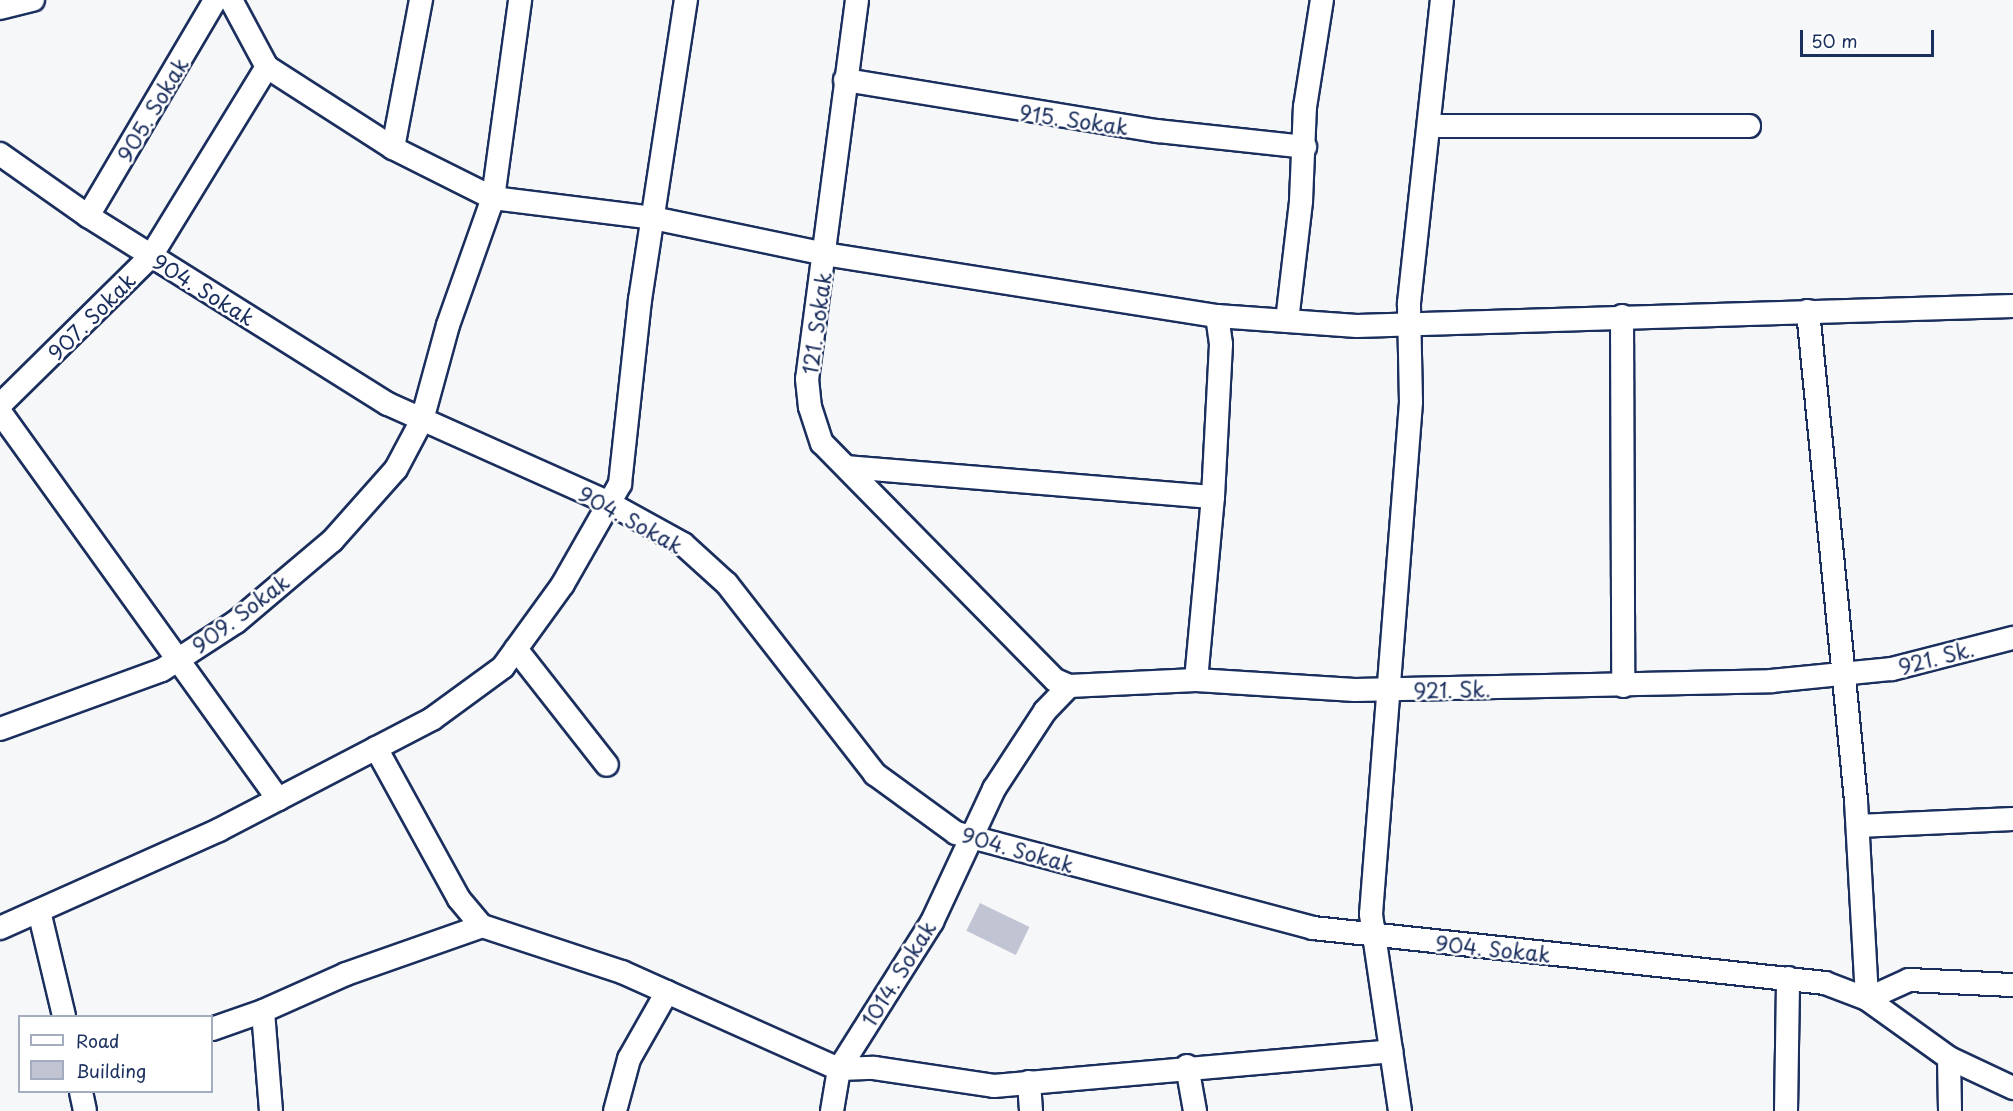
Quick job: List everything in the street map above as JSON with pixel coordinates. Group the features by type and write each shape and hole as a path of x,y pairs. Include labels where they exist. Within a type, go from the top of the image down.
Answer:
{"street":[{"path":"0,8 33,0"},
{"name":"905. Sokak","path":"88,216 215,0"},
{"path":"231,0 267,67 393,148 493,198 653,218 825,254 1217,316 1287,321 1411,323 2013,306"},
{"path":"393,148 420,0"},
{"name":"909. Sokak","path":"0,729 176,661 236,622 332,541 396,469 422,420 448,325 493,198 520,0"},
{"path":"0,928 278,799 432,719 503,667 563,584 620,484 653,218 686,0"},
{"name":"121. Sokak","path":"857,0 807,379 822,443 1055,680 1069,686"},
{"path":"1287,321 1305,147 1305,106 1322,0"},
{"path":"1400,1111 1371,914 1411,402 1409,303 1442,0"},
{"name":"907. Sokak","path":"0,405 151,256 267,67"},
{"name":"915. Sokak","path":"845,80 1158,131 1305,147"},
{"path":"1430,126 1749,126"},
{"name":"904. Sokak","path":"0,154 88,216 388,404 609,502 683,544 727,584 875,774 956,833 1313,928 1825,983 1868,999 1949,1058 2013,1088"},
{"path":"1808,311 1858,826 1868,999 1909,980 2013,986"},
{"path":"1196,680 1213,497 1221,344 1217,316"},
{"path":"1622,316 1623,686"},
{"path":"0,412 176,661 278,799"},
{"path":"847,467 1213,497"},
{"name":"921. Sk.","path":"1069,686 1196,680 1387,690 1623,686 1843,674 1892,669 2013,638"},
{"path":"516,649 607,765"},
{"path":"972,838 994,789 1046,711 1069,686"},
{"path":"376,748 459,899 482,926 666,992 839,1069 874,1068 994,1086 1187,1066 1391,1051"},
{"path":"1858,826 2013,819"},
{"name":"1014. Sokak","path":"832,1111 839,1069 932,922 972,838"},
{"path":"39,910 64,1015"},
{"path":"213,1029 263,1011 346,974 482,926"},
{"path":"1786,1111 1788,978"},
{"path":"615,1111 629,1059 666,992"},
{"path":"263,1011 271,1111"},
{"path":"1949,1058 1950,1111"},
{"path":"1187,1066 1195,1111"},
{"path":"1029,1082 1031,1111"},
{"path":"81,1093 85,1111"}],"building":[{"path":"980,903 1029,927 1016,955 966,931"}]}
